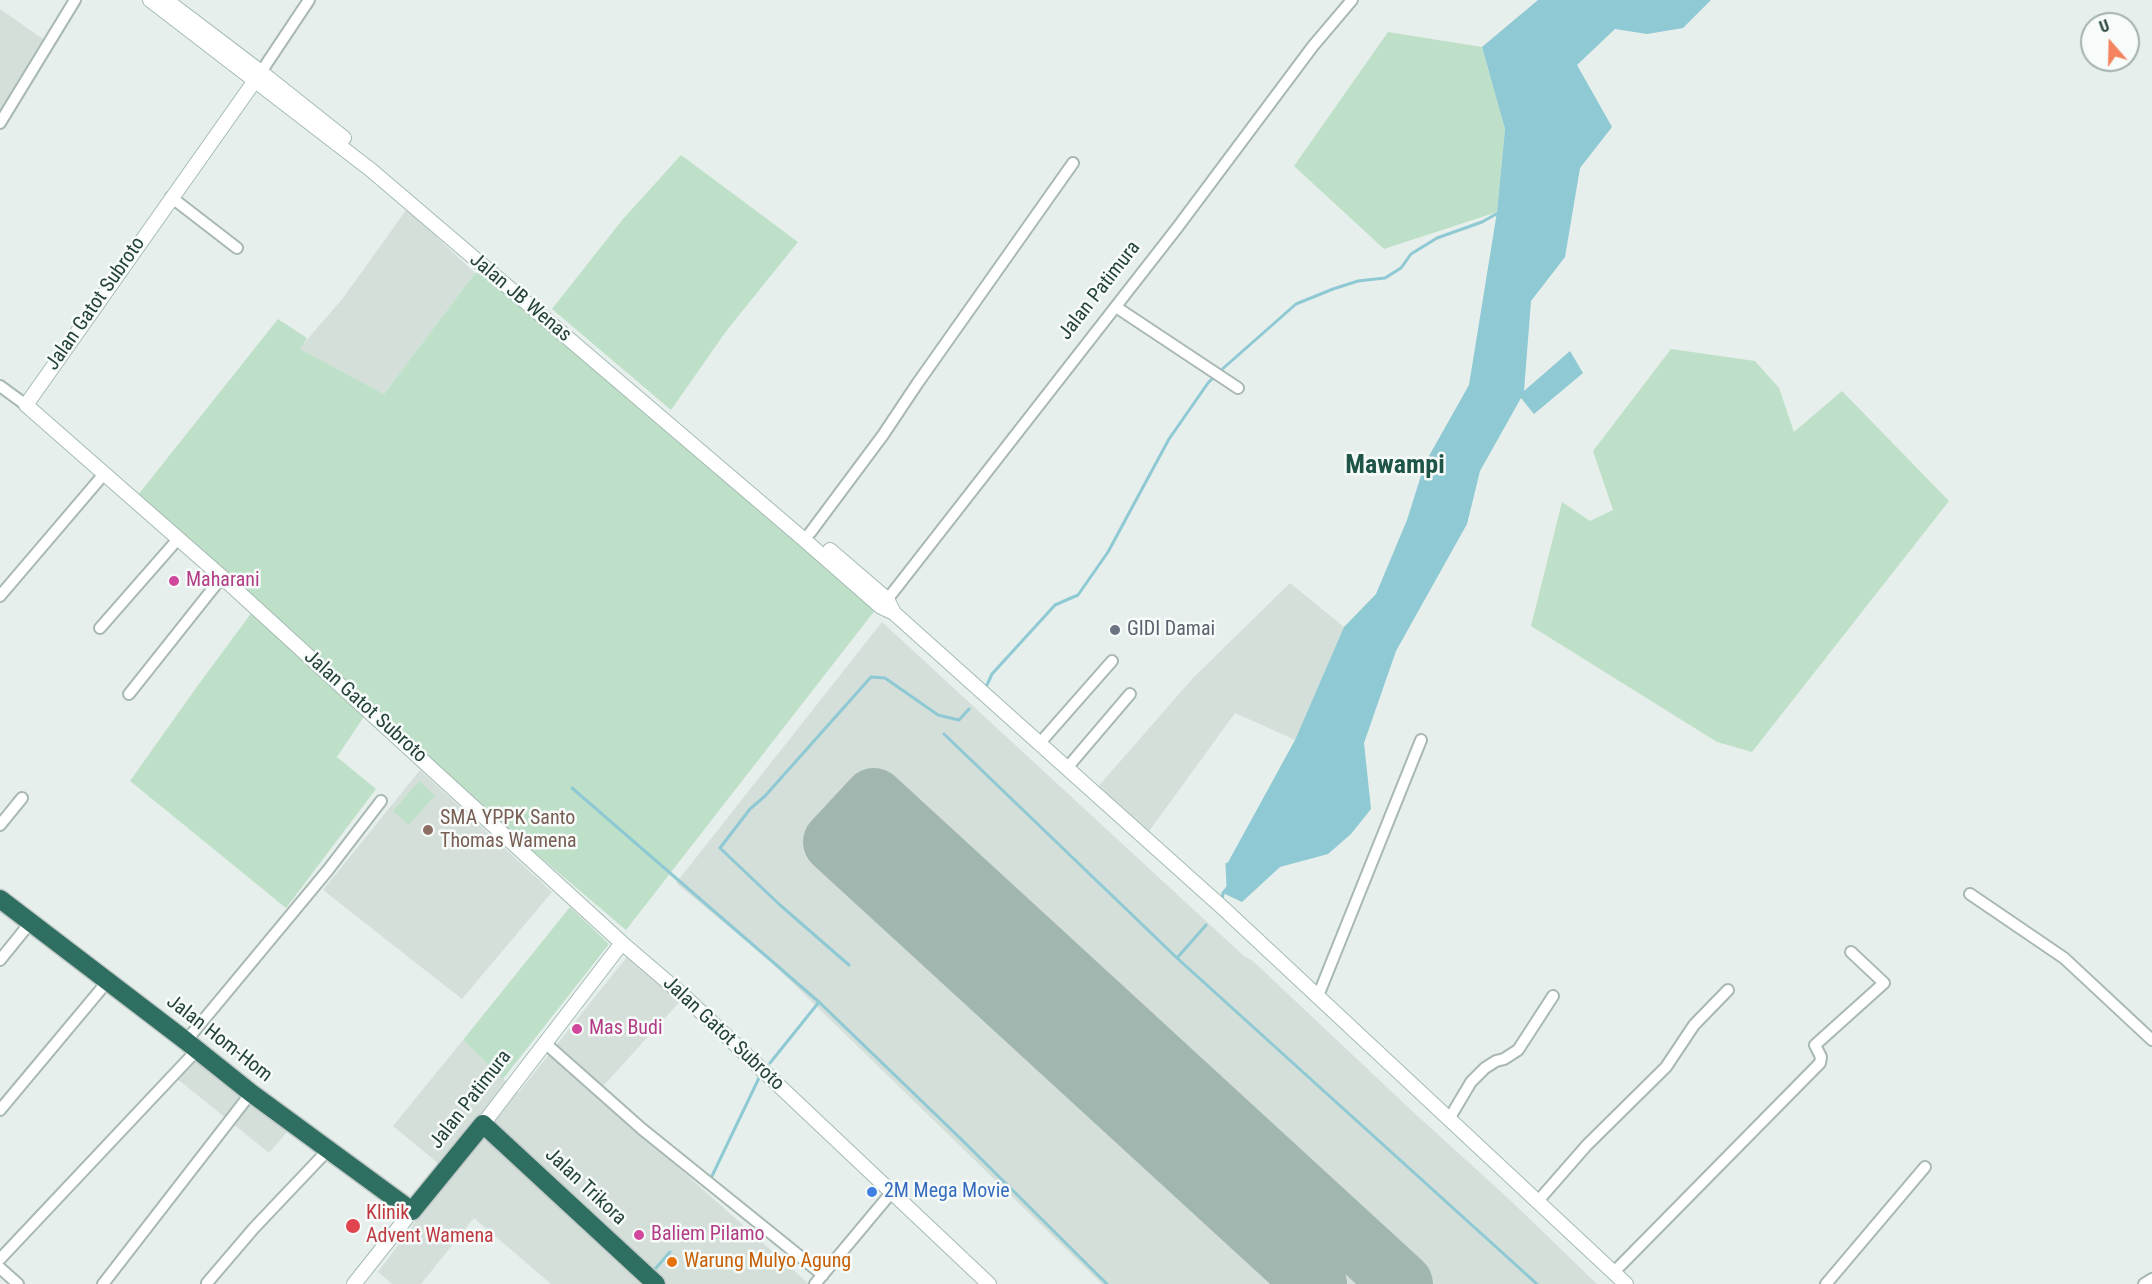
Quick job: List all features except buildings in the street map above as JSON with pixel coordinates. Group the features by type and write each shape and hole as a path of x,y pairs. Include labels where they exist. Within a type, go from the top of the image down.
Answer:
{"highway":[{"name":"Jalan Hom-Hom","path":"0,900 192,1045 252,1094 412,1211"},
{"name":"Jalan Patimura","path":"412,1211 480,1128"},
{"name":"Jalan Trikora","path":"480,1128 501,1152 642,1284"},
{"name":"Jalan Trikora","path":"480,1128 656,1284"}],"main road":[{"name":"Jalan JB Wenas","path":"150,0 258,76"},
{"name":"Jalan JB Wenas","path":"166,0 441,225 888,606"},
{"name":"Jalan Gatot Subroto","path":"258,76 26,405 222,577 622,943 684,996 989,1284"},
{"name":"Jalan JB Wenas","path":"660,411 810,532 888,606"},
{"path":"888,606 1318,996 1626,1284"},
{"name":"Jalan Patimura","path":"480,1128 622,943"},
{"name":"Jalan Patimura","path":"354,1284 412,1211"}],"street":[{"path":"0,123 75,0"},
{"path":"258,76 309,0"},
{"name":"Jalan Patimura","path":"888,606 1313,46 1352,0"},
{"path":"810,532 883,435 1073,163"},
{"path":"171,197 237,248"},
{"path":"1116,307 1238,388"},
{"path":"0,386 26,405"},
{"path":"0,596 104,474"},
{"path":"100,628 178,539"},
{"path":"129,693 222,577"},
{"path":"1039,744 1112,661"},
{"path":"1067,768 1130,694"},
{"path":"1318,996 1421,740"},
{"path":"0,825 22,798"},
{"path":"0,1259 192,1045 381,801"},
{"path":"1970,894 2064,958 2152,1040"},
{"path":"0,960 30,923"},
{"path":"1614,1272 1820,1063 1821,1057 1815,1045 1884,983 1851,952"},
{"path":"0,1110 107,982"},
{"path":"1538,1201 1587,1145 1666,1067 1694,1025 1728,990"},
{"path":"1449,1119 1471,1082 1485,1068 1518,1050 1552,996"},
{"path":"545,1042 642,1129 823,1275"},
{"path":"103,1284 252,1094"},
{"path":"207,1283 261,1220 328,1150"},
{"path":"1826,1284 1925,1167"},
{"path":"815,1284 891,1193"},
{"path":"0,1268 18,1284"},
{"path":"2144,1284 2152,1279"}],"shaded area":[{"path":"0,9 43,39 0,110"},
{"path":"407,209 475,273 384,394 299,349 343,298"},
{"path":"1290,583 1344,627 1295,740 1235,713 1147,834 1096,789 1193,678"},
{"path":"882,622 1245,957 1253,961 1597,1284 1102,1284 770,961 676,883"},
{"name":"SMA YPPK Santo Thomas Wamena","path":"420,770 552,892 462,999 323,890"},
{"path":"630,953 683,998 596,1094 809,1284 551,1284 474,1218 421,1284 392,1284 378,1272 451,1174 393,1126 463,1040 518,1093"},
{"path":"195,1056 292,1126 269,1153 175,1077"}],"green space":[{"path":"1388,32 1482,47 1505,129 1497,212 1384,249 1294,166"},
{"path":"681,155 798,242 727,330 671,410 552,309 623,219"},
{"path":"475,273 482,273 876,609 626,930 480,806 365,715 337,757 376,789 286,908 130,781 255,608 134,500 278,319 307,338 300,349 384,394"},
{"path":"1671,349 1755,361 1779,388 1794,432 1842,391 1949,501 1752,752 1717,742 1531,626 1562,502 1590,521 1613,510 1593,451"},
{"path":"419,781 435,795 409,825 393,811"},
{"path":"570,907 609,944 503,1079 463,1040"}],"water":[{"path":"1538,0 1711,0 1683,28 1647,34 1615,29 1577,65 1612,127 1580,168 1565,257 1531,301 1524,391 1570,351 1583,373 1534,414 1521,398 1480,471 1467,524 1396,651 1364,743 1371,809 1351,834 1328,854 1280,867 1242,902 1223,893 1228,887 1226,866 1295,740 1344,627 1376,594 1407,520 1425,463 1469,385 1497,212 1505,129 1482,47"}],"waterway":[{"path":"1219,372 1296,304 1358,281 1385,278 1401,268 1411,254 1437,238 1482,222 1498,213"},
{"path":"986,687 992,674 1055,605 1078,595 1108,552 1169,439 1214,377"},
{"path":"849,965 780,905 720,848 750,809 765,796 871,677 885,678 938,715 959,720 969,709"},
{"path":"944,734 1177,958 1537,1284"},
{"path":"572,788 819,1002 1107,1284"},
{"path":"1222,901 1223,893 1228,887 1227,864"},
{"path":"1177,958 1206,925"},
{"path":"770,1063 819,1002"},
{"path":"712,1176 759,1078"},
{"path":"655,1269 670,1252"}],"runway":[{"path":"1316,1284 834,842 874,799 1402,1284"}],"place":[{"name":"Maharani","path":"174,581"},
{"name":"GIDI Damai","path":"1115,630"},
{"name":"SMA YPPK Santo Thomas Wamena","path":"428,830"},
{"name":"Mas Budi","path":"577,1029"},
{"name":"2M Mega Movie","path":"872,1192"},
{"name":"Klinik Advent Wamena","path":"353,1226"},
{"name":"Baliem Pilamo","path":"639,1235"},
{"name":"Warung Mulyo Agung","path":"672,1262"}],"district":[{"name":"Mawampi","path":"1395,466"}]}
